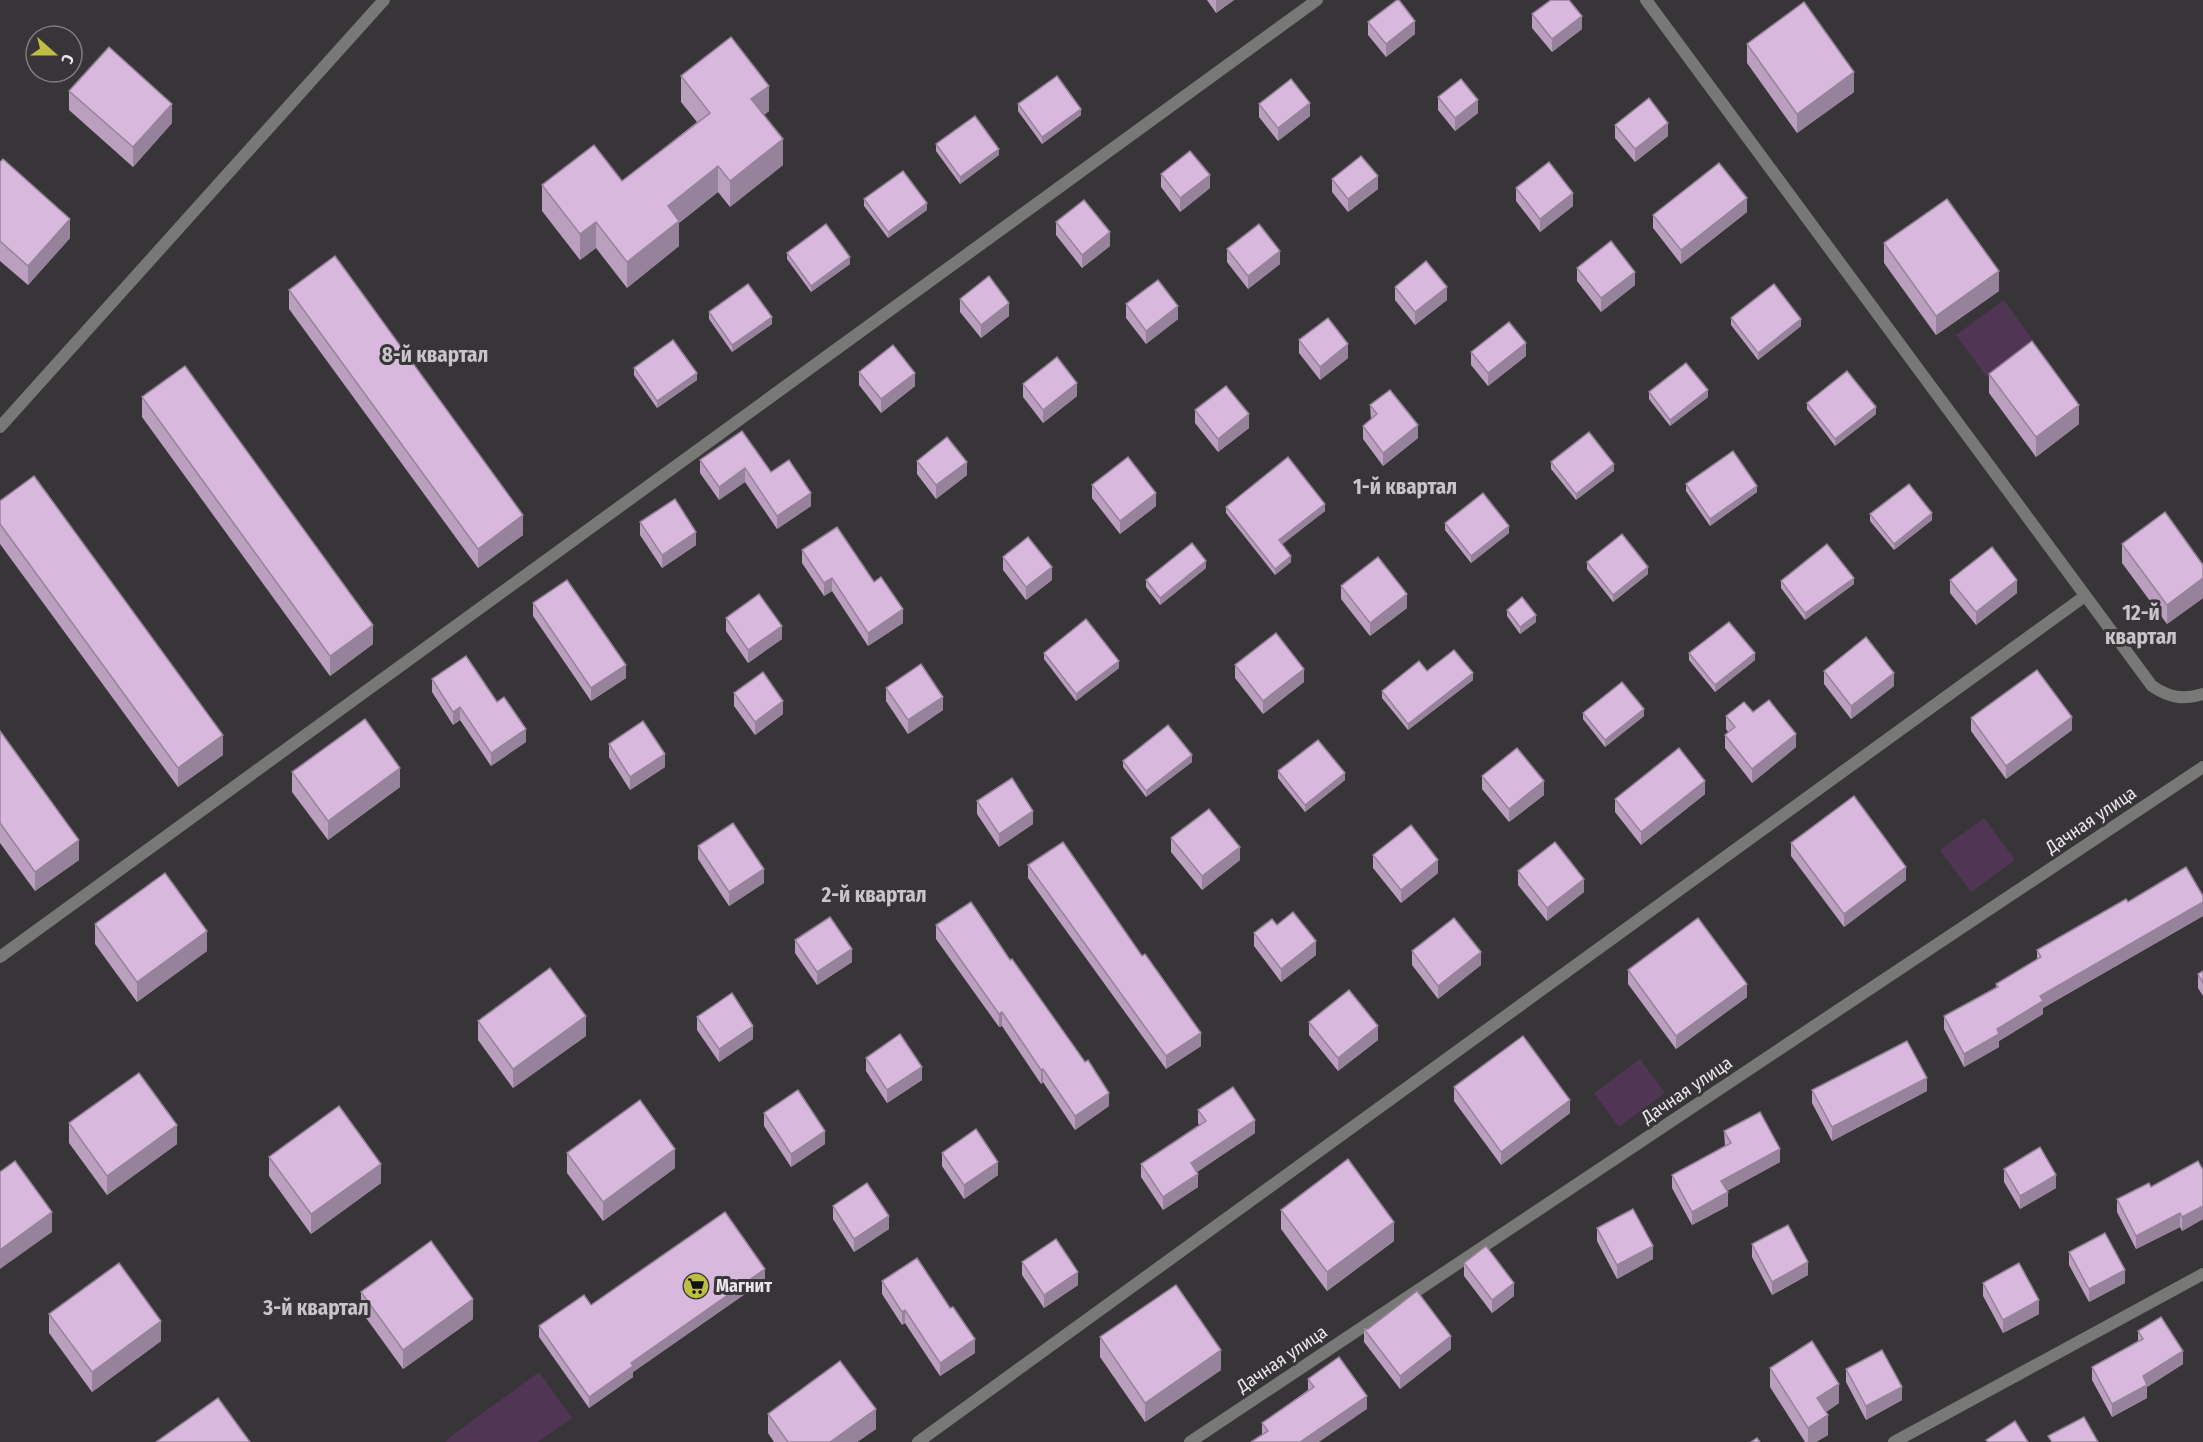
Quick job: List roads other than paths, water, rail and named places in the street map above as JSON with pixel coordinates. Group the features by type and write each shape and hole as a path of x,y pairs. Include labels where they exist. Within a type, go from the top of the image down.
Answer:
{"street":[{"path":"0,428 384,0"},
{"path":"0,957 1317,0"},
{"path":"1646,0 2152,686 2165,695 2178,698 2203,694"},
{"path":"918,1442 2085,596"},
{"name":"Дачная улица","path":"1190,1442 2203,767"},
{"path":"1894,1442 2203,1274"}],"place":[{"name":"Магнит","path":"696,1286"}],"district":[{"name":"8-й квартал","path":"435,355"},
{"name":"1-й квартал","path":"1405,487"},
{"name":"12-й квартал","path":"2141,625"},
{"name":"2-й квартал","path":"874,895"},
{"name":"3-й квартал","path":"316,1308"}]}
